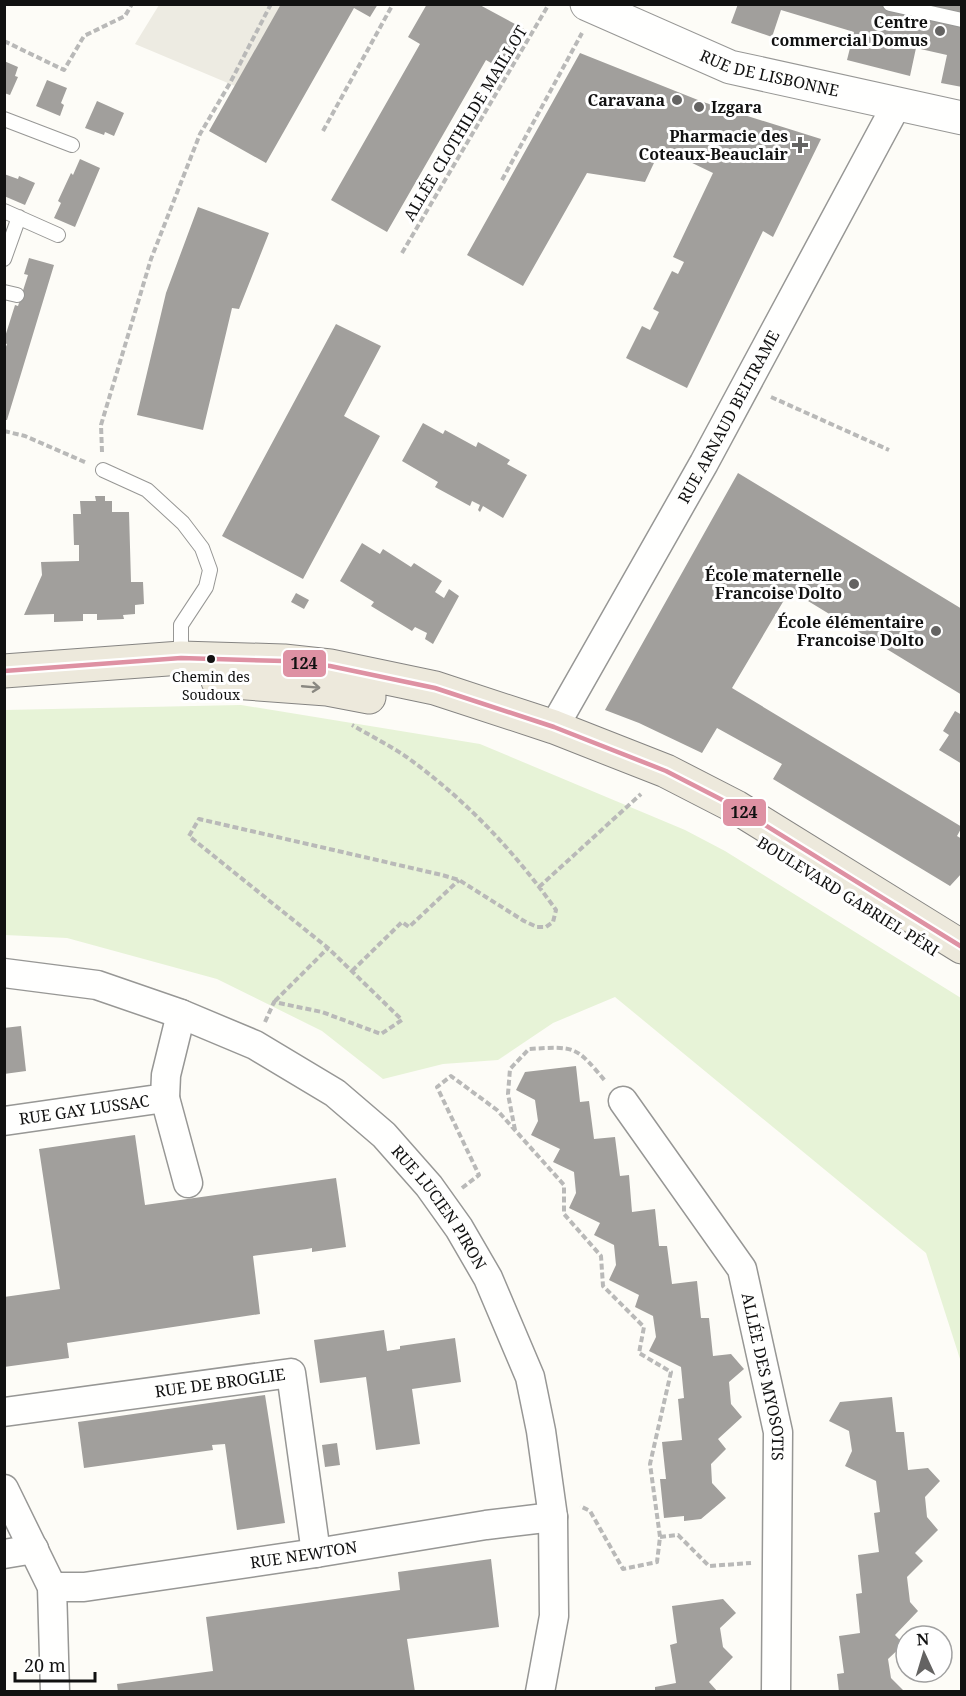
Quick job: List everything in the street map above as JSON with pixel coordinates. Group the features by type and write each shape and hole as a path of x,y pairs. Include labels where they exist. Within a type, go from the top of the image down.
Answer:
{"main road":[{"name":"BOULEVARD GABRIEL PÉRI","path":"4,671 181,658 284,661 330,666 435,688 554,727 666,771 736,807 962,947"},
{"name":"BOULEVARD GABRIEL PÉRI","path":"4,690 72,682 126,680 253,682 327,689 408,704 493,724 560,747 651,785 735,826 962,966"}],"street":[{"name":"RUE DE LISBONNE","path":"592,6 730,67 962,118"},
{"name":"RUE ARNAUD BELTRAME","path":"554,727 698,473 897,104"},
{"name":"RUE LUCIEN PIRON","path":"4,973 97,985 181,1014 255,1045 335,1093 384,1135 429,1186 459,1228 488,1278 530,1377 541,1431 553,1517 554,1616 540,1692"},
{"name":"RUE GAY LUSSAC","path":"181,1014 166,1075 165,1098 188,1183"},
{"name":"RUE GAY LUSSAC","path":"4,1121 165,1098"},
{"name":"ALLÉE DES MYOSOTIS","path":"623,1101 742,1269 778,1432 776,1692"},
{"name":"RUE DE BROGLIE","path":"4,1412 291,1373 316,1553"},
{"path":"4,1489 52,1587 55,1692"},
{"name":"RUE NEWTON","path":"52,1587 84,1587 486,1525 553,1517"},
{"path":"4,1554 34,1549"}],"lane":[{"path":"890,4 962,20"},
{"path":"4,119 72,145"},
{"path":"4,211 58,235"},
{"path":"4,259 19,217"},
{"path":"103,470 147,490 183,523 202,548 210,570 206,587 181,625 181,658"}],"path":[{"path":"4,41 64,70 84,36 126,16 132,4"},
{"path":"4,431 25,436 103,470 101,425 151,259 200,134 271,4"},
{"path":"323,131 393,4"},
{"name":"ALLÉE CLOTHILDE MAILLOT","path":"402,253 549,4"},
{"path":"502,180 592,6"},
{"path":"745,386 889,450"},
{"path":"274,1002 322,1012 381,1034 402,1020 328,948 189,836 199,819 459,880 537,927 546,927 554,922 556,910 497,836 408,758 343,721"},
{"path":"539,887 651,785"},
{"path":"352,971 402,921 409,927 459,880"},
{"path":"255,1045 274,1002 328,948"},
{"path":"515,1131 508,1094 510,1069 529,1048 564,1047 583,1054 623,1101"},
{"path":"442,1204 479,1174 437,1086 451,1076 497,1110 564,1185 564,1214 601,1256 603,1286 644,1327 639,1353 671,1372 650,1464 660,1537 657,1562 623,1569 607,1541"},
{"path":"660,1537 678,1534 709,1566 778,1562"}],"green space":[{"path":"241,705 480,744 685,830 725,851 961,998 961,1362 926,1253 615,997 553,1023 498,1060 443,1064 383,1079 322,1031 217,979 67,938 5,935 5,710"}],"shaded area":[{"path":"159,5 281,5 235,86 135,44"}],"building":[{"path":"281,4 378,4 370,17 354,8 266,163 209,131"},
{"path":"427,4 478,4 526,30 503,70 486,60 387,232 331,200 420,44 408,37"},
{"path":"738,4 962,4 962,87 941,83 947,55 916,48 910,76 847,60 854,32 781,10 772,37 731,23"},
{"path":"580,53 703,102 821,139 773,237 763,231 687,388 626,358 642,326 650,330 659,312 653,309 672,271 678,274 684,262 673,257 713,173 661,148 645,182 587,173 523,286 467,255"},
{"path":"4,61 18,67 15,76 18,77 10,95 4,93"},
{"path":"47,80 67,88 61,103 64,105 60,116 36,106"},
{"path":"97,101 124,113 114,136 85,128"},
{"path":"80,159 100,168 75,227 54,218 61,203 58,201"},
{"path":"4,174 18,179 19,176 35,183 25,205 4,196"},
{"path":"198,207 269,233 239,309 232,308 203,430 137,415 166,293"},
{"path":"29,258 54,265 7,420 4,420 4,352 7,344 4,340 15,305 18,306 28,275 24,274"},
{"path":"336,324 381,346 344,416 380,436 303,579 222,536"},
{"path":"423,423 443,434 445,430 476,447 478,442 510,460 507,464 527,475 503,518 483,506 480,512 478,510 480,505 472,501 470,506 435,487 438,482 402,461"},
{"path":"738,473 962,609 962,695 790,590 732,688 962,827 957,836 962,839 962,873 950,886 773,779 782,764 717,728 702,753 639,723 605,710"},
{"path":"95,496 105,496 105,501 112,501 112,512 129,512 131,582 143,582 144,604 135,605 135,614 123,615 124,619 97,620 97,614 83,614 83,621 54,622 54,614 24,615 42,575 41,562 79,561 79,545 74,545 73,514 81,514 80,501 96,501"},
{"path":"362,543 380,554 383,549 411,567 414,563 442,581 435,592 444,598 449,589 459,596 433,644 425,639 427,633 415,627 412,631 371,606 374,602 340,581"},
{"path":"296,593 309,600 304,609 291,602"},
{"path":"955,711 962,715 962,764 939,750 949,735 943,731"},
{"path":"21,1026 26,1071 4,1074 4,1028"},
{"path":"576,1066 580,1102 589,1101 594,1139 615,1137 620,1176 629,1175 632,1212 655,1209 659,1246 667,1246 672,1284 697,1281 701,1318 709,1318 713,1356 731,1354 744,1369 729,1382 731,1404 742,1417 718,1439 726,1449 711,1464 712,1483 726,1498 701,1519 684,1521 684,1516 664,1518 660,1479 666,1479 662,1442 682,1440 678,1399 684,1398 681,1367 649,1351 656,1337 653,1316 635,1307 639,1295 609,1280 616,1265 614,1245 594,1235 600,1223 569,1208 576,1193 574,1172 553,1162 560,1149 531,1135 538,1121 535,1100 516,1090 525,1072"},
{"path":"135,1135 145,1205 336,1178 346,1247 312,1252 312,1248 253,1256 260,1314 67,1343 69,1358 4,1367 4,1297 60,1289 39,1149"},
{"path":"384,1330 387,1351 400,1349 400,1346 455,1338 461,1382 412,1389 420,1444 376,1450 366,1377 320,1383 314,1340"},
{"path":"265,1395 285,1523 237,1530 225,1444 212,1445 213,1450 84,1468 78,1422"},
{"path":"892,1397 896,1432 904,1432 908,1470 928,1468 940,1481 925,1497 927,1517 938,1530 915,1553 923,1561 907,1577 910,1602 918,1611 906,1624 894,1624 894,1653 888,1659 891,1678 894,1684 903,1690 839,1692 837,1674 844,1673 839,1636 860,1633 856,1594 862,1593 858,1555 879,1552 874,1513 880,1512 876,1481 845,1466 852,1451 849,1431 829,1421 840,1402"},
{"path":"337,1443 340,1465 325,1467 322,1445"},
{"path":"491,1559 499,1627 407,1639 415,1692 118,1692 117,1684 213,1671 206,1617 400,1590 398,1572"},
{"path":"723,1599 736,1613 720,1628 723,1647 733,1657 709,1682 718,1692 655,1692 655,1687 676,1683 670,1645 677,1643 672,1606"}],"transit line":[{"name":"124","path":"4,671 181,658 284,661 330,666 435,688 554,727 666,771 736,807 962,947"}],"place":[{"name":"Centre commercial Domus","path":"940,31"},
{"name":"Caravana","path":"677,100"},
{"name":"Izgara","path":"699,107"},
{"name":"Pharmacie des Coteaux-Beauclair","path":"800,145"},
{"name":"École maternelle Francoise Dolto","path":"854,584"},
{"name":"École élémentaire Francoise Dolto","path":"936,631"},
{"name":"Chemin des Soudoux","path":"211,659"}]}
